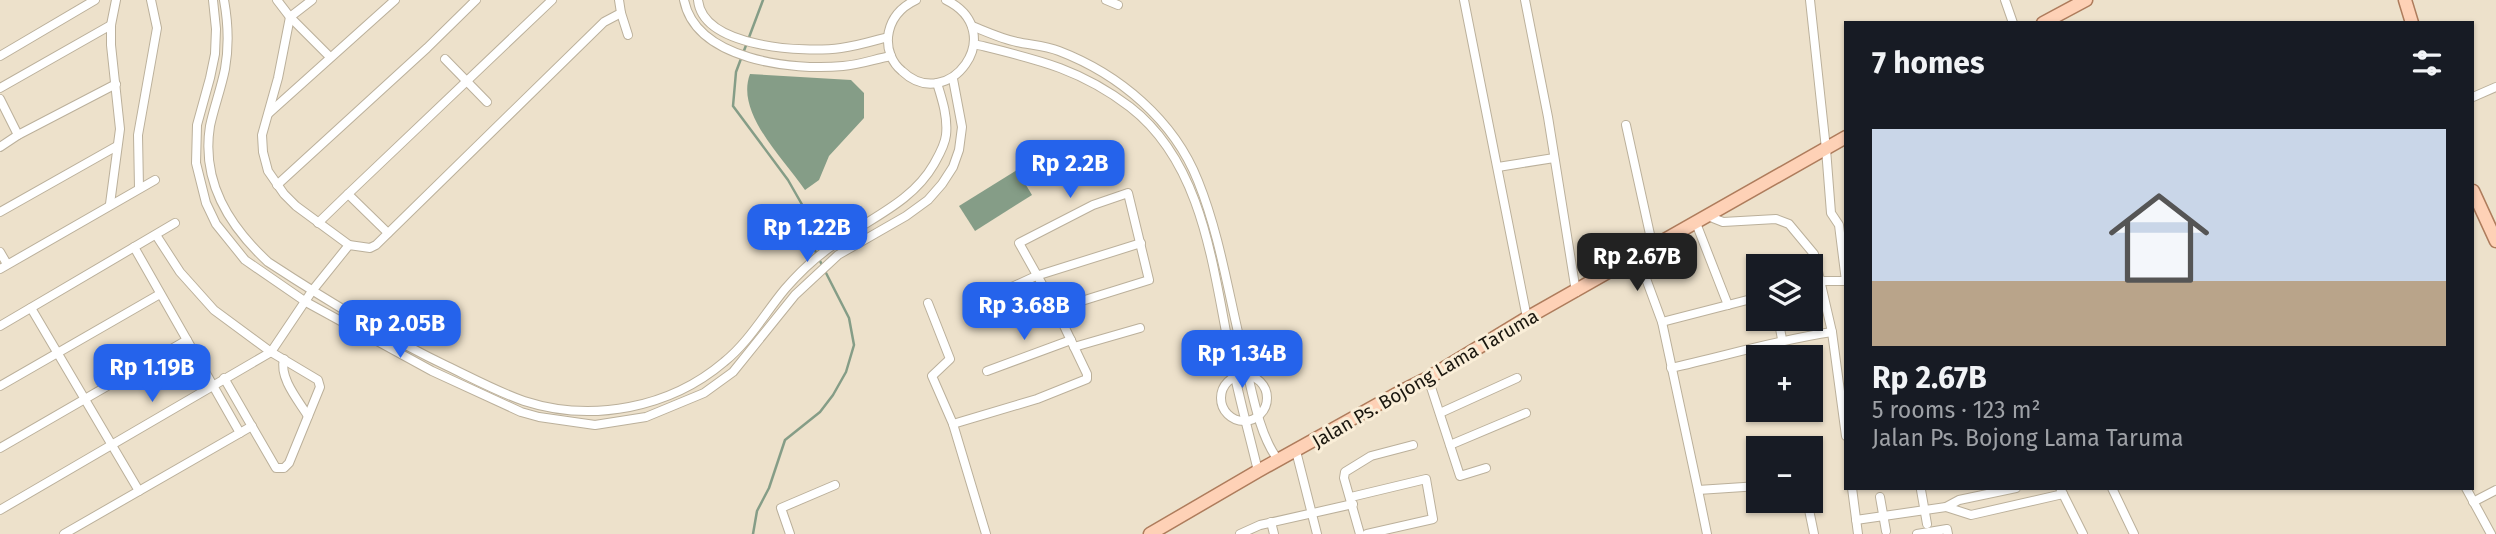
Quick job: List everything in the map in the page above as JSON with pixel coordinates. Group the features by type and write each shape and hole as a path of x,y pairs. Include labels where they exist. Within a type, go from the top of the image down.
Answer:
{"main road":[{"path":"2047,21 2086,0"},
{"path":"2405,0 2411,21"},
{"name":"Jalan Ps. Bojong Lama Taruma","path":"1150,534 1400,391 1428,378 1527,318 1844,138"},
{"path":"2474,193 2496,241"}],"street":[{"path":"0,56 95,0"},
{"path":"110,204 120,129 112,65 111,25 116,0"},
{"path":"139,188 138,135 157,28 151,0"},
{"path":"213,0 215,54 195,140 200,182 216,224 245,260 306,302 432,371 520,412 595,425 646,417 704,393 733,372 795,295 838,255 906,216 928,200 953,167 959,150 962,127 953,79"},
{"path":"225,0 225,68 211,126 208,150 210,173 225,211 251,246 268,262 391,339 525,401 567,410 605,411 658,400 690,386 724,362 747,339 786,287 831,246 919,186 930,171 946,137 945,112 937,83"},
{"path":"277,0 330,57"},
{"path":"312,0 290,17 262,135 262,152 268,171 296,206 349,245 370,248 604,22 621,13"},
{"path":"268,114 395,0"},
{"path":"277,185 476,0"},
{"path":"318,223 552,0"},
{"path":"619,0 628,35"},
{"path":"916,0 901,9 888,37 891,56 896,66 913,80 923,83 953,79 968,63 974,44 972,26 962,10 946,0"},
{"path":"1106,0 1118,5"},
{"path":"1464,0 1527,318"},
{"path":"1525,0 1576,292"},
{"path":"1810,0 1830,213 1839,225 1844,265"},
{"path":"2005,0 2011,21"},
{"path":"685,4 698,28 713,43 731,53 795,65 842,66 891,56"},
{"path":"699,4 712,25 735,38 799,49 839,48 888,37"},
{"path":"0,88 111,25"},
{"path":"972,26 1015,41 1057,50 1087,64 1141,100 1180,148 1198,181 1213,226 1259,416 1279,461"},
{"path":"974,44 1053,64 1082,77 1132,109 1157,133 1173,156 1189,185 1205,233 1234,377 1258,471"},
{"path":"446,59 487,102"},
{"path":"0,147 116,84"},
{"path":"2474,97 2496,87"},
{"path":"0,99 18,135"},
{"path":"1626,125 1653,248"},
{"path":"0,212 117,146"},
{"path":"1497,167 1554,158"},
{"path":"0,252 4,267 155,180"},
{"path":"953,424 1086,380 1087,374 1056,309 1019,241 1093,205 1123,193 1129,194 1149,280 1056,309"},
{"path":"348,194 388,233"},
{"path":"1708,216 1723,222 1776,219 1789,225 1814,254"},
{"path":"0,326 175,223"},
{"path":"1696,223 1728,305"},
{"path":"156,235 180,272 214,310 271,352 310,373 320,383 289,463 284,468 276,468 224,378"},
{"path":"979,302 1036,276 1142,243"},
{"path":"0,510 271,352 312,291 349,245"},
{"path":"134,247 240,433"},
{"path":"1638,257 1662,322 1707,534"},
{"path":"1823,281 1844,281"},
{"path":"1823,290 1832,332 1844,421"},
{"path":"0,386 160,294"},
{"path":"1662,322 1746,300"},
{"path":"928,303 950,359 932,376 953,424 986,534"},
{"path":"31,308 139,491"},
{"path":"987,371 1072,343 1140,328"},
{"path":"1780,331 1782,339"},
{"path":"1671,368 1730,355 1782,339 1832,332"},
{"path":"0,448 187,340"},
{"path":"284,359 284,375 308,416"},
{"path":"1249,375 1260,381 1267,392 1267,405 1259,416 1245,421 1229,415 1222,404 1222,391 1234,377 1249,375"},
{"path":"1428,378 1461,477 1486,468"},
{"path":"1440,413 1517,378"},
{"path":"1450,445 1527,413"},
{"path":"64,534 252,426"},
{"path":"1360,534 1344,478 1346,471 1371,457 1413,445"},
{"path":"1296,452 1317,534"},
{"path":"1240,534 1271,522 1312,514 1426,479 1433,519 1367,534"},
{"path":"790,534 781,508 835,485"},
{"path":"1698,490 1746,487"},
{"path":"1852,490 1858,534"},
{"path":"1922,490 1927,524"},
{"path":"1856,520 1946,507 1959,500 2006,490"},
{"path":"2113,490 2134,534"},
{"path":"2467,490 2491,534"},
{"path":"2473,502 2496,490"},
{"path":"1946,507 1971,515 2062,491 2082,534"},
{"path":"1881,497 1886,531"},
{"path":"1810,513 1814,534"},
{"path":"1271,522 1274,534"},
{"path":"1917,534 1947,529 1948,534"}],"shaded area":[{"path":"750,74 851,80 864,93 864,118 829,156 819,180 805,190 755,120 747,89"},
{"path":"1017,170 1032,195 975,231 959,206"}],"waterway":[{"path":"763,0 736,72 733,106 788,180 808,215 808,236 822,265"},
{"path":"753,534 757,511 769,488 785,440 820,412 833,395 846,372 854,345 849,318 825,271"}]}
